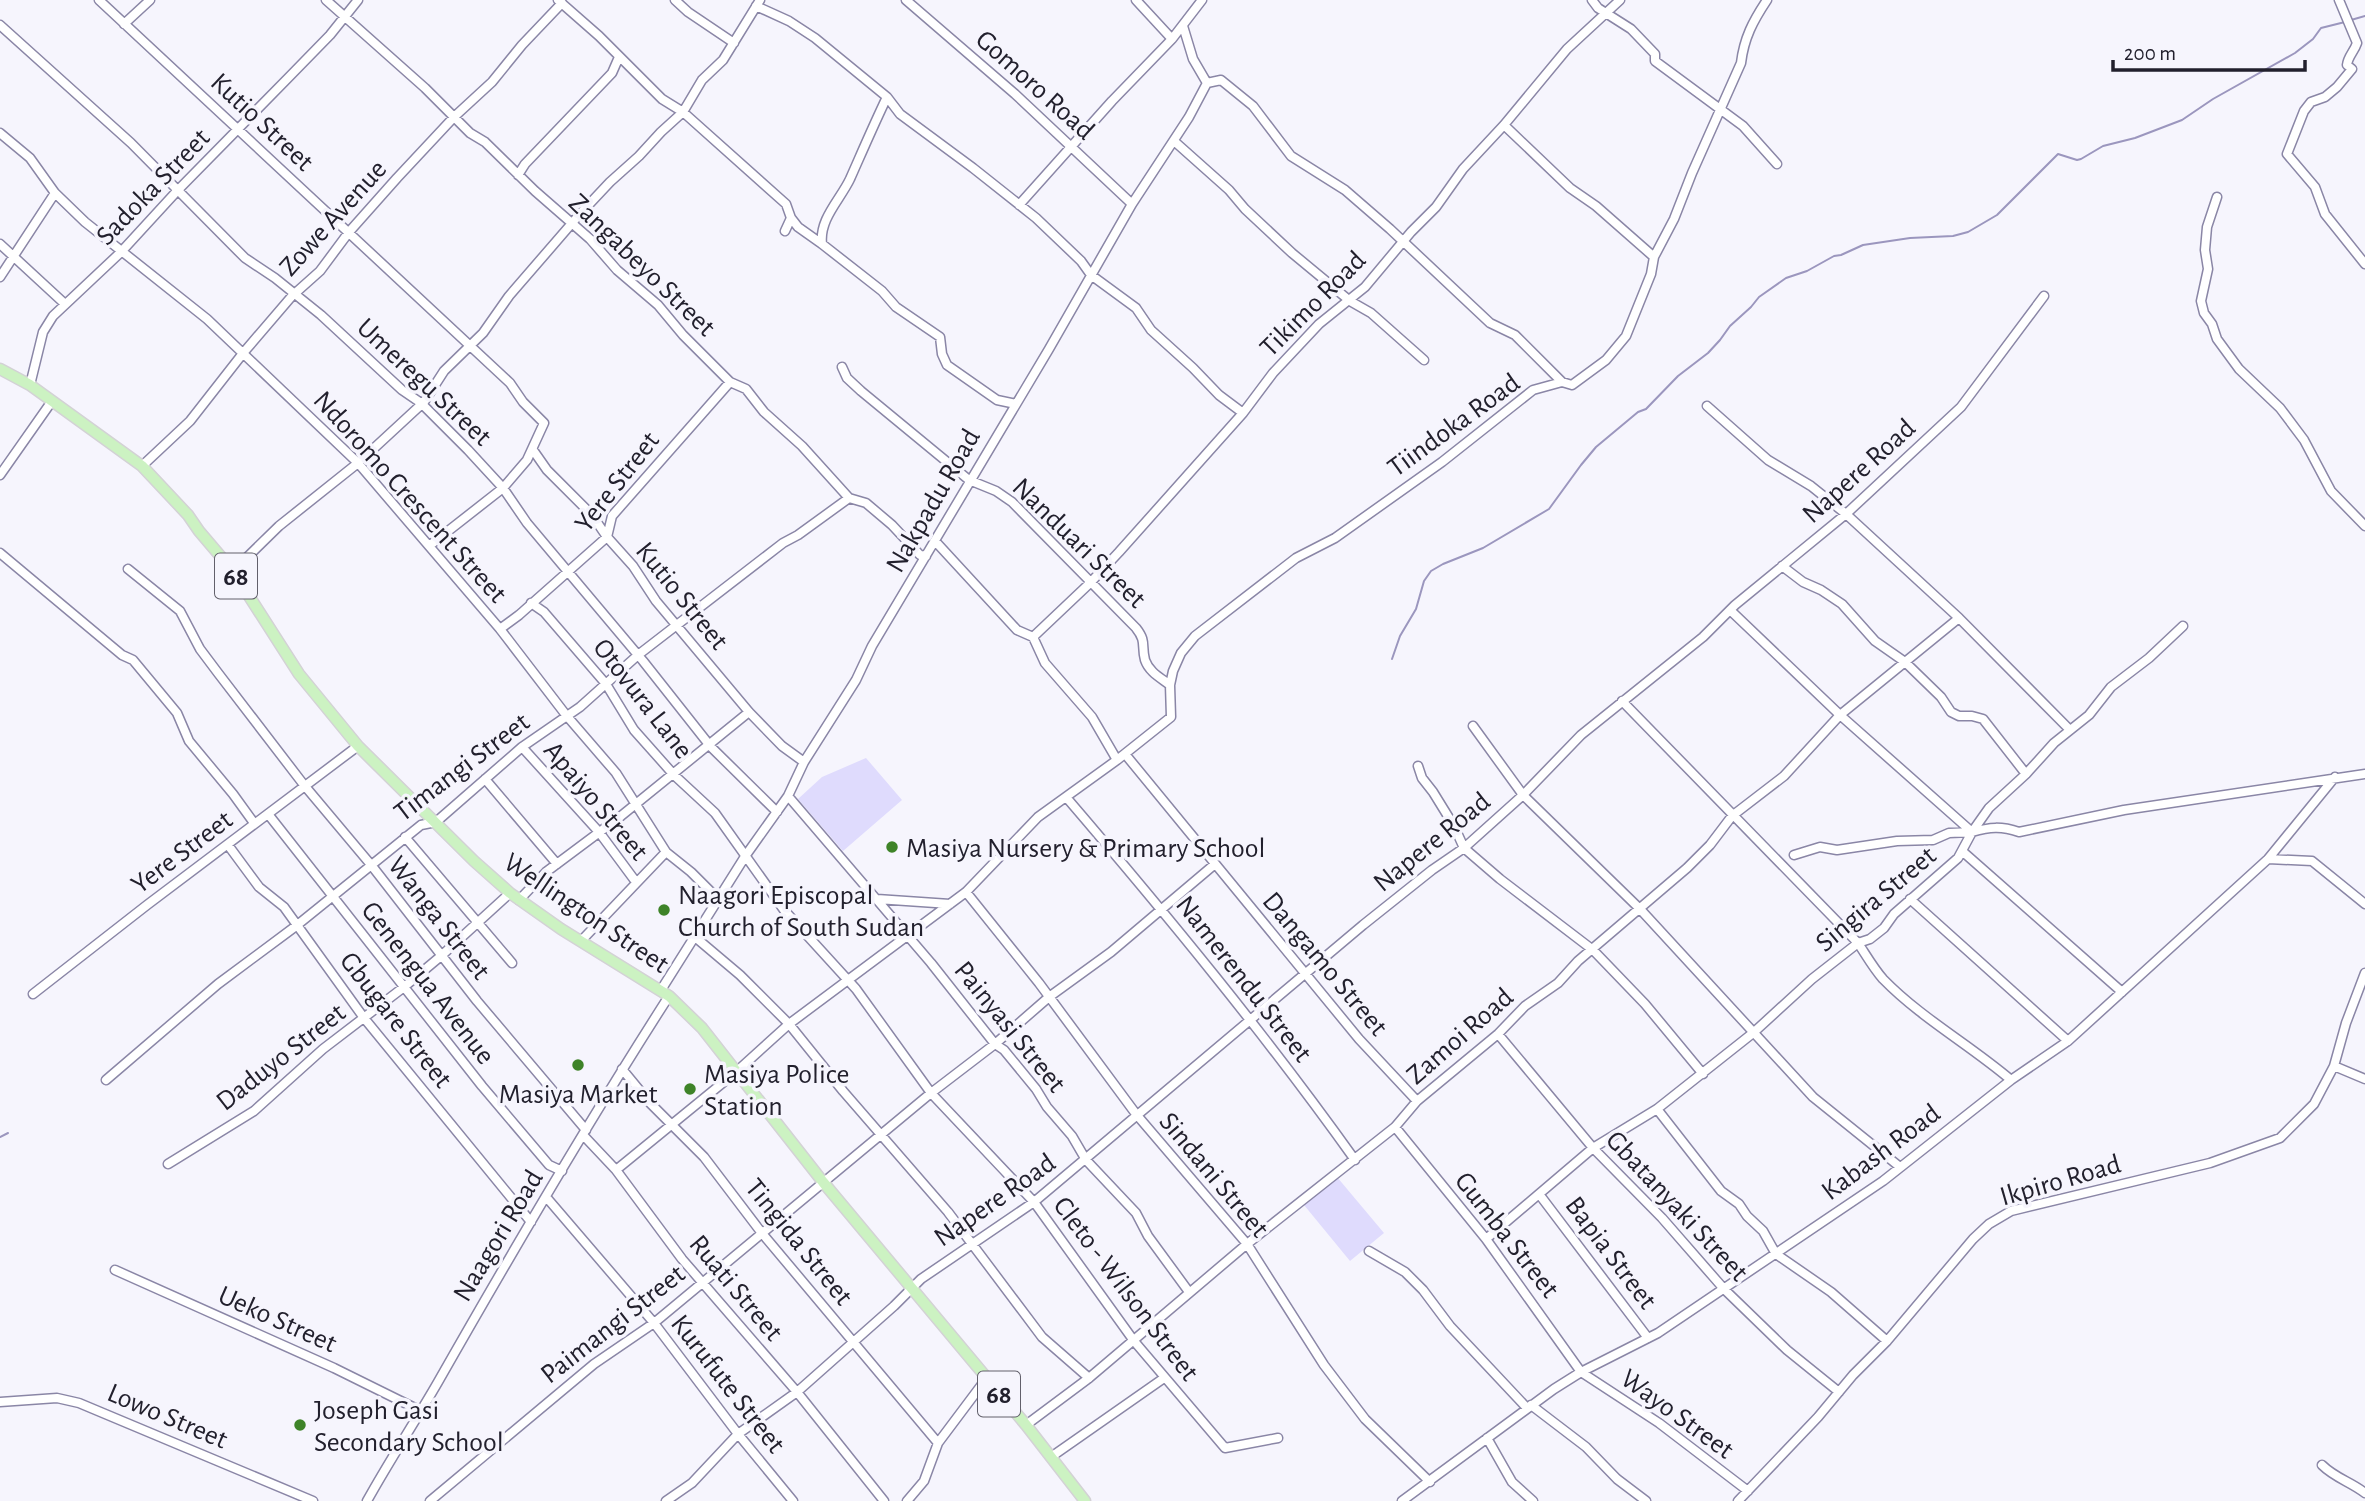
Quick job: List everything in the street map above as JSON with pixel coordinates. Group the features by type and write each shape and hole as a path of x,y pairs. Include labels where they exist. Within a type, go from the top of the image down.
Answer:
{"main road":[{"name":"Wellington Street","path":"0,369 30,384 142,466 188,515 198,531 233,571 299,674 358,746 474,861 519,900 665,993 702,1028 823,1182 1026,1425 1085,1501"}],"street":[{"name":"Kutio Street","path":"99,0 510,383 523,402 544,423 533,450 542,464 592,515 676,626 749,712 782,746 804,762"},
{"path":"124,24 149,0"},
{"name":"Zangabeyo Street","path":"326,0 470,134 485,142 590,239 617,270 658,305 683,335 730,382 746,389 764,412 802,446 849,498 866,503 920,555 926,556"},
{"name":"Sadoka Street","path":"30,384 43,332 53,316 121,251 239,129 358,0"},
{"path":"675,0 734,43"},
{"name":"Gomoro Road","path":"906,0 1015,94 1132,204"},
{"path":"1136,0 1172,39"},
{"path":"1019,205 1172,39 1202,0"},
{"path":"1592,0 1631,29 1655,54 1655,61 1743,126 1777,164"},
{"name":"Tikimo Road","path":"1033,637 1090,583 1319,324 1365,287 1402,242 1436,207 1462,169 1504,125 1567,49 1620,0"},
{"name":"Tiindoka Road","path":"1125,754 1171,717 1172,671 1181,653 1195,636 1296,558 1335,538 1443,462 1533,390 1562,382 1572,385 1606,360 1626,336 1651,274 1654,257 1674,219 1741,63 1744,43 1752,22 1767,0"},
{"path":"2339,0 2357,43 2347,57 2347,65 2352,69 2337,87 2325,97 2311,102 2304,111 2287,155 2315,187 2325,214 2365,264"},
{"path":"560,2 662,99 683,112 786,204 798,227 882,291 896,307 940,337 942,354 947,365 997,400 1016,404"},
{"name":"Zowe Avenue","path":"142,466 190,421 293,294 320,271 349,232 454,117 492,82 560,2"},
{"path":"233,571 279,526 358,463 421,403 444,372 483,333 509,296 572,223 610,181 683,112 702,80 723,60 758,3 815,38 887,97 900,114 1019,205 1081,261 1091,275 1136,308 1151,330 1219,395 1243,413"},
{"name":"Umeregu Street","path":"0,24 65,85 82,97 245,258 321,315 402,390 421,403 503,488 527,523 709,743 777,812"},
{"path":"1183,26 1193,59 1207,83 1221,80 1254,106 1291,156 1345,190 1490,323 1515,335 1562,382"},
{"path":"518,175 525,164 612,73 619,57"},
{"name":"Nakpadu Road","path":"665,993 718,899 788,796 804,762 856,680 872,646 1132,204 1174,141 1207,83"},
{"path":"822,244 821,235 825,220 849,181 887,97"},
{"path":"1504,125 1570,188 1596,206 1654,257"},
{"name":"Ndoromo Crescent Street","path":"0,132 30,158 55,193 121,251 207,318 358,463 500,629 566,715 616,773 666,852 718,899"},
{"path":"1174,141 1229,190 1245,209 1292,253 1350,301 1371,313 1424,360"},
{"path":"0,277 55,193"},
{"path":"2217,197 2207,227 2205,250 2208,269 2202,301 2204,313 2212,324 2217,339 2239,369 2280,408 2304,440 2331,491 2365,526"},
{"path":"791,218 786,230 798,227"},
{"path":"0,243 65,304"},
{"name":"Napere Road","path":"666,1501 692,1483 738,1434 797,1392 894,1306 911,1287 1034,1202 1306,972 1432,870 1464,848 1523,795 1581,735 1703,637 1730,610 1846,514 1961,407 2044,296"},
{"name":"Nanduari Street","path":"842,367 848,378 861,391 970,480 996,491 1012,502 1144,638 1146,662 1154,674 1170,685"},
{"name":"Yere Street","path":"500,629 607,537 612,516 730,382"},
{"path":"997,400 1007,418"},
{"path":"0,475 52,401"},
{"path":"1707,406 1768,460 1811,486 1846,514 1959,618 2070,730"},
{"path":"429,546 503,488 533,450"},
{"name":"Timangi Street","path":"106,1080 197,1000 296,926 421,825 436,822 522,747 580,707 638,654 783,543 849,498"},
{"path":"935,541 1017,630 1033,637 1045,663 1092,717 1117,760"},
{"path":"0,552 122,655 133,660 177,713 189,741 233,793 254,823"},
{"path":"1783,566 1803,582 1842,604 1875,640 1905,662 1941,697 1951,712 1959,716 1983,719 2026,774"},
{"name":"Wanga Street","path":"128,569 180,611 200,649 304,785 372,866 584,1133"},
{"name":"Otovura Lane","path":"531,603 544,612 606,684 634,730 674,775 715,813 746,855"},
{"path":"1730,610 1840,715 1972,832"},
{"name":"Zamoi Road","path":"1026,1425 1134,1341 1247,1244 1395,1128 1417,1101 1498,1034 1525,1006 1558,983 1578,961 1710,845 1732,816 1784,776 1840,715 1959,618"},
{"name":"Singira Street","path":"1486,1239 1594,1148 1657,1109 1753,1033 1812,979 1858,943 1870,939 1884,928 1910,899 1958,859 1989,808 2026,774 2054,743 2088,715 2111,687 2149,658 2183,626"},
{"path":"1622,701 1858,943 1882,978 1940,1027 1980,1054 2011,1080"},
{"path":"519,900 545,872 674,775 749,712"},
{"path":"1473,726 1523,795 1640,909 1813,1097 1900,1167"},
{"name":"Yere Street","path":"33,995 254,823 358,746"},
{"name":"Apaiyo Street","path":"522,747 598,832 636,882"},
{"path":"616,1170 736,1072 789,1024 966,892 1038,817 1125,754"},
{"name":"Dangamo Street","path":"1125,754 1359,1039 1417,1101"},
{"path":"1418,766 1422,778 1454,826 1464,848 1593,950 1645,1004 1703,1074"},
{"path":"1794,855 1820,847 1837,850 1933,840 1949,833 1972,832 1992,827 2004,827 2019,832 2124,810 2365,774"},
{"name":"Kabash Road","path":"1402,1501 1529,1406 1581,1372 1648,1338 1776,1254 1900,1167 2011,1080 2068,1041 2268,859 2335,777"},
{"path":"485,779 558,864"},
{"name":"Painyasi Street","path":"788,796 931,963 995,1044 1004,1050 1037,1089 1047,1107 1072,1136 1086,1160 1136,1213 1148,1236 1189,1292"},
{"name":"Namerendu Street","path":"1066,797 1161,908 1297,1079 1355,1160"},
{"name":"Genengua Avenue","path":"268,814 482,1086 549,1165 562,1171"},
{"path":"405,837 512,963"},
{"name":"Gbugare Street","path":"228,845 260,887 284,907 365,1018 531,1222"},
{"path":"1962,851 2122,992"},
{"path":"581,941 666,852"},
{"name":"Cleto - Wilson Street","path":"746,855 784,910 856,989 931,1093 1034,1202 1134,1341 1225,1448 1278,1438"},
{"path":"2268,859 2312,861 2365,904"},
{"name":"Paimangi Street","path":"430,1501 594,1364 653,1323 1049,997 1111,952 1215,864"},
{"name":"Sindani Street","path":"966,892 1136,1114 1247,1244 1324,1364 1365,1419 1430,1482"},
{"name":"Daduyo Street","path":"168,1164 254,1111 323,1049 442,956 510,893"},
{"path":"877,899 950,904"},
{"path":"1910,899 2068,1041"},
{"path":"695,937 740,975 789,1024 948,1212 1042,1337 1088,1378"},
{"name":"Ikpiro Road","path":"1738,1501 1887,1341 1973,1239 1989,1224 2011,1210 2210,1163 2280,1138 2314,1104 2334,1066 2365,972"},
{"name":"Naagori Road","path":"368,1501 665,993"},
{"name":"Gbatanyaki Street","path":"1498,1034 1594,1148 1662,1218 1724,1289 1787,1350 1839,1392"},
{"path":"2334,1066 2365,1079"},
{"name":"Tingida Street","path":"622,1069 704,1157 761,1232 939,1443"},
{"path":"1657,1109 1721,1191 1739,1204 1763,1231 1776,1254 1831,1292 1887,1341"},
{"name":"Gumba Street","path":"1395,1128 1486,1239 1581,1372"},
{"name":"Ruati Street","path":"584,1133 616,1170 701,1282 797,1392 884,1501"},
{"name":"Bapia Street","path":"1539,1194 1648,1338"},
{"name":"Kurufute Street","path":"547,1198 653,1323 793,1501"},
{"path":"1369,1251 1405,1272 1423,1290 1450,1326 1529,1406 1586,1447 1617,1479 1646,1501"},
{"name":"Ueko Street","path":"115,1270 334,1368 421,1411"},
{"name":"Wayo Street","path":"1581,1372 1659,1423 1748,1491"},
{"path":"1051,1457 1164,1378"},
{"path":"907,1501 924,1481 939,1443 986,1379"},
{"name":"Lowo Street","path":"0,1402 57,1398 79,1403 313,1501"},
{"path":"1488,1438 1512,1482 1534,1501"},
{"path":"2322,1465 2365,1493"}],"shaded area":[{"path":"866,758 902,800 843,851 798,799 822,777"},
{"path":"1337,1177 1384,1233 1350,1261 1304,1205"}],"waterway":[{"path":"2351,20 2365,16"},
{"path":"1392,659 1400,636 1416,609 1424,581 1431,571 1483,548 1549,509 1596,447 1638,412 1646,409 1678,376 1708,353 1759,297 1786,278 1863,245 1910,238 1953,236 1968,232 1997,215 2058,154 2081,159 2103,146 2135,138 2182,120 2213,99 2295,53 2313,39 2321,28 2345,22"},
{"path":"0,1137 8,1133"}],"place":[{"name":"Masiya Nursery & Primary School","path":"892,847"},
{"name":"Naagori Episcopal Church of South Sudan","path":"664,910"},
{"name":"Masiya Market","path":"578,1065"},
{"name":"Masiya Police Station","path":"690,1089"},
{"name":"Joseph Gasi Secondary School","path":"300,1425"}]}
